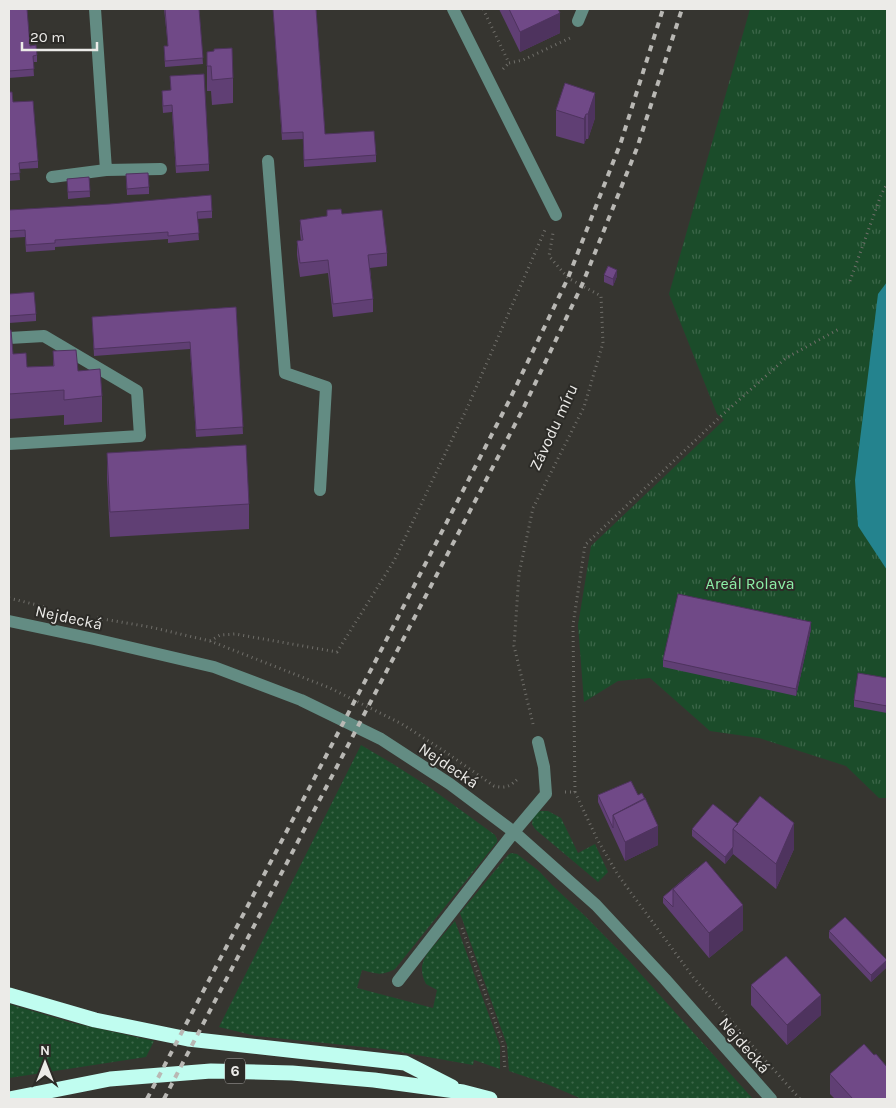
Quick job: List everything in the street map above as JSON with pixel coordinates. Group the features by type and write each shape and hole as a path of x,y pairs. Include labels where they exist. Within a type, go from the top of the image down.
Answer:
{"highway":[{"path":"9,995 95,1020 188,1039 405,1063 463,1092"},
{"name":"6","path":"9,1099 110,1079 211,1071 310,1074 374,1080 463,1092 490,1099"}],"street":[{"path":"95,9 106,170"},
{"path":"453,9 556,216"},
{"path":"268,162 285,373 326,387 320,490"},
{"path":"52,176 106,170 161,170"},
{"path":"9,338 44,336 137,392 140,436 9,444"},
{"name":"Nejdecká","path":"9,620 214,667 301,700 381,739 450,784 514,832 596,905 665,979 771,1099"},
{"path":"398,981 514,832 546,794 544,767 538,742"}],"path":[{"path":"483,9 509,63"},
{"path":"490,82 509,63 523,60 573,37 580,15"},
{"path":"850,281 881,195 887,184"},
{"name":"Závodu míru","path":"538,742 514,646 519,574 533,508 584,406 603,343 601,296 568,278 549,256 556,216"},
{"path":"210,641 220,635 235,634 337,652 394,561 468,406 546,230 544,224"},
{"path":"800,1099 693,977 618,875 597,839 575,792 573,625 585,544 720,417 786,358 838,329"},
{"path":"546,794 575,792"},
{"path":"455,909 503,1044 505,1070"}],"green space":[{"name":"Areál Rolava","path":"750,9 887,9 887,798 879,798 846,766 759,738 710,731 650,678 618,681 584,702 578,625 591,546 724,420 717,414 669,294"},
{"path":"361,745 429,787 495,835 497,842 395,969 379,974 362,970 357,988 433,1008 437,990 426,984 423,978 423,961 455,921 500,1046 500,1069 474,1060 473,1065 383,1049 256,1036 219,1027"},
{"path":"540,811 548,811 561,818 578,853 595,844 608,872 598,882 535,829 532,824 533,816"},
{"path":"511,853 517,854 539,871 586,917 630,962 753,1099 582,1099 509,1071 507,1045 460,913"},
{"path":"9,1004 73,1023 154,1041 146,1057 9,1078"}],"water":[{"path":"887,282 887,570 858,526 855,480 878,294"}],"building":[{"path":"9,9 27,9 30,46 36,45 37,55 33,56 34,69 9,71"},
{"path":"165,9 199,9 203,58 165,61 164,46 168,46"},
{"path":"273,9 316,9 325,134 374,131 376,155 304,160 303,132 282,133"},
{"path":"509,9 558,9 560,13 520,32"},
{"path":"232,48 233,78 212,80 211,66 207,66 207,52 214,51 214,49"},
{"path":"204,74 209,164 176,166 172,105 163,106 162,91 171,90 170,76"},
{"path":"565,83 595,93 588,114 586,114 584,119 556,110"},
{"path":"9,92 12,92 13,102 33,101 38,161 19,163 20,173 9,174"},
{"path":"148,173 149,187 127,189 126,174"},
{"path":"89,177 90,191 68,192 67,179"},
{"path":"211,195 212,211 197,212 199,233 168,236 168,232 55,240 55,243 26,245 25,230 9,231 9,210"},
{"path":"341,209 342,214 382,210 387,253 368,255 373,299 333,304 328,260 300,263 297,241 303,240 300,220 327,216 327,210"},
{"path":"608,266 617,270 613,279 604,275"},
{"path":"34,292 36,314 9,316 9,294"},
{"path":"236,307 243,427 196,430 190,342 94,349 92,317"},
{"path":"9,330 11,330 13,354 26,353 27,367 54,366 53,351 76,350 78,371 100,369 102,396 64,400 64,390 9,394"},
{"path":"246,445 249,504 110,512 107,453"},
{"path":"678,594 811,622 796,689 663,660"},
{"path":"858,673 887,678 887,706 854,700"},
{"path":"631,781 638,795 642,793 645,799 613,815 613,828 598,795"},
{"path":"760,796 794,823 776,864 733,829"},
{"path":"645,798 658,826 625,842 613,815"},
{"path":"713,804 738,824 733,829 733,847 725,857 692,829"},
{"path":"706,861 743,905 709,933 673,889"},
{"path":"697,868 673,889 673,907 663,897"},
{"path":"845,917 887,960 871,975 829,931"},
{"path":"786,956 821,995 787,1025 751,985"},
{"path":"864,1044 887,1067 887,1099 853,1099 830,1074"}],"railway":[{"path":"147,1099 509,401 568,278 621,142 663,9"},
{"path":"164,1099 523,409 582,285 637,148 682,9"}]}
